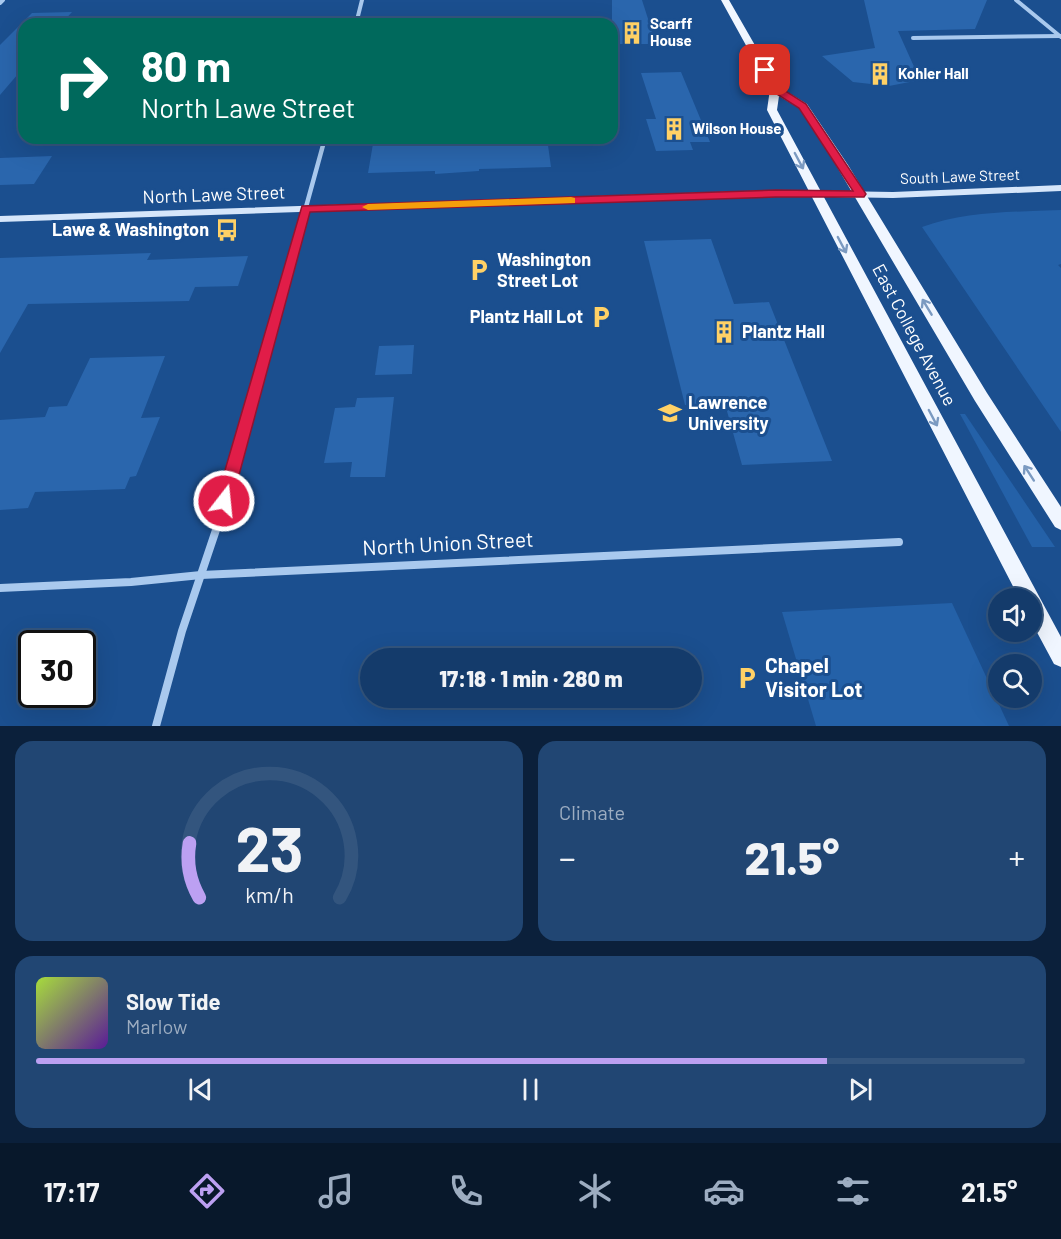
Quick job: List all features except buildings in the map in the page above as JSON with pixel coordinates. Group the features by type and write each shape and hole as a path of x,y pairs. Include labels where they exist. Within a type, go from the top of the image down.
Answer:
{"main road":[{"name":"East College Avenue","path":"724,0 775,89 803,106 860,194 981,397 1061,522"},
{"name":"East College Avenue","path":"775,89 772,110 1024,588"},
{"name":"South Lawe Street","path":"860,194 1061,188"},
{"name":"North Lawe Street","path":"0,219 816,193 860,194"},
{"path":"1042,622 1061,657"}],"street":[{"path":"0,3 3,0"},
{"path":"358,18 362,0"},
{"path":"1016,0 1061,36"},
{"path":"913,38 1061,36"},
{"path":"156,726 218,524 323,144"},
{"name":"North Union Street","path":"0,588 131,582 201,575 899,542"}],"shaded area":[{"path":"1061,210 1061,264 1058,265 1061,268 1061,432 922,227 973,215"},
{"path":"960,414 965,414 1055,547 1032,547"},
{"path":"952,603 988,681 988,708 1001,708 1009,726 816,726 782,612"}],"slow traffic":[{"path":"368,207 571,200"}],"place":[{"name":"Scarff House","path":"632,33"},
{"name":"Kohler Hall","path":"880,74"},
{"name":"Wilson House","path":"674,129"},
{"name":"Lawe & Washington","path":"227,230"},
{"name":"Washington Street Lot","path":"479,270"},
{"name":"Plantz Hall Lot","path":"601,317"},
{"name":"Plantz Hall","path":"724,332"},
{"name":"Lawrence University","path":"670,413"},
{"name":"Chapel Visitor Lot","path":"747,678"}],"route":[{"path":"224,501 306,209 776,193 860,194 803,106 775,89 765,70"}]}
